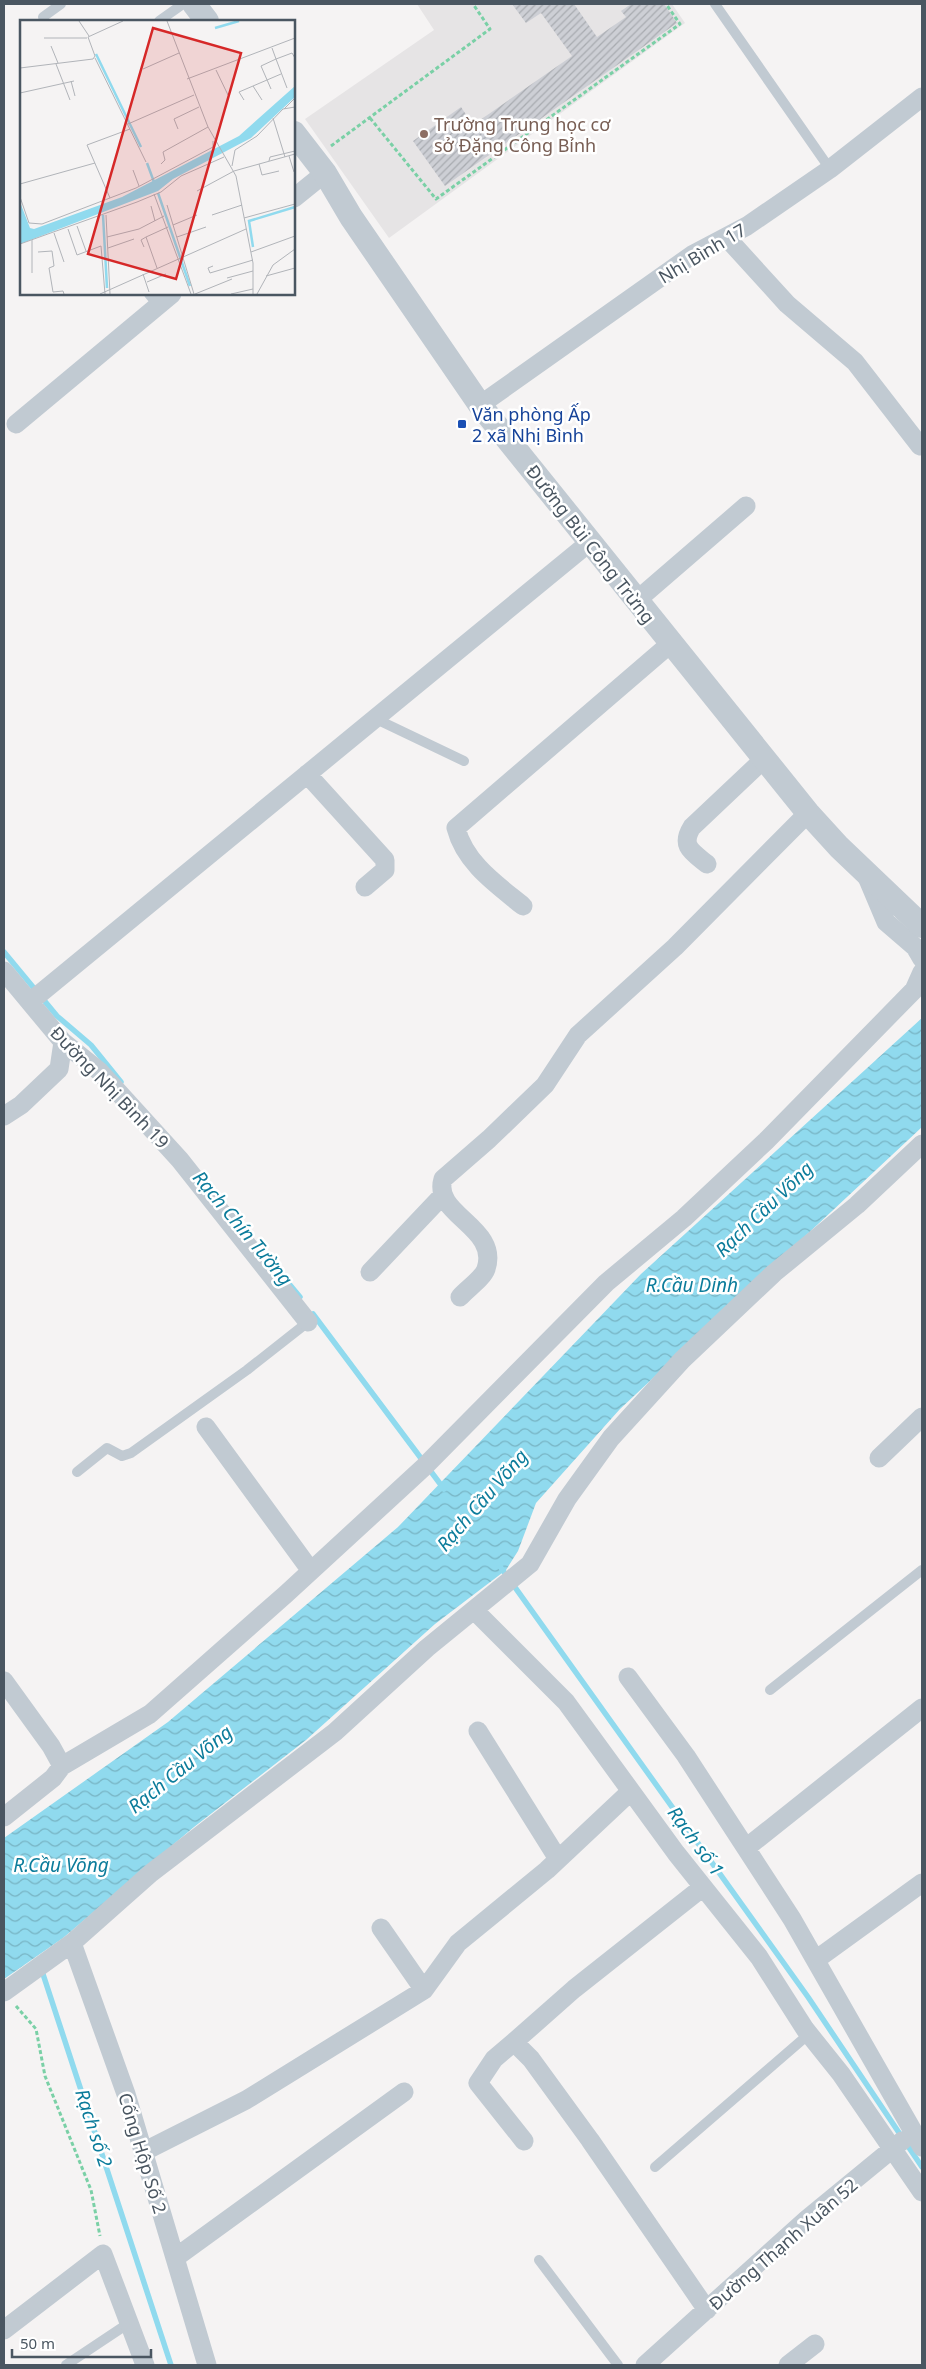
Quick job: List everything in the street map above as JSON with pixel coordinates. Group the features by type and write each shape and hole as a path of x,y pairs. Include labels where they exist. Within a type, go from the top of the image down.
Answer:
{"street":[{"path":"194,4 206,20"},
{"name":"Nhị Bình 17","path":"480,405 692,255 727,238 830,169 922,97"},
{"name":"Đường Bùi Công Trừng","path":"295,134 319,166 480,405 808,814 865,873 922,926"},
{"path":"295,197 319,166"},
{"path":"727,238 787,304 855,362 920,446"},
{"path":"16,424 153,300 169,295"},
{"path":"636,600 746,506"},
{"path":"31,1001 590,542"},
{"path":"523,906 481,871 460,843 456,828 670,644"},
{"path":"706,864 692,852 687,844 686,837 692,827 764,759"},
{"path":"307,774 385,860 385,870 365,887"},
{"path":"460,1297 486,1270 488,1249 471,1224 445,1201 440,1187 443,1179 489,1139 545,1085 578,1035 675,948 808,814"},
{"path":"865,873 886,922 914,948 922,959"},
{"name":"Đường Nhị Bình 19","path":"4,971 31,1001 63,1042 99,1071 180,1160 308,1322"},
{"path":"4,1817 53,1778 62,1766 150,1714 311,1571 429,1462 606,1282 684,1218 766,1141 914,990 922,972"},
{"path":"4,1116 20,1105 59,1069 63,1042"},
{"path":"4,1992 72,1943 151,1872 335,1732 427,1648 530,1564 567,1500 611,1438 682,1360 774,1273 857,1206 922,1144"},
{"path":"370,1272 442,1196"},
{"path":"879,1458 922,1417"},
{"path":"206,1426 311,1571"},
{"path":"474,1610 566,1702 630,1792 759,1957 809,2034 841,2074 922,2192"},
{"path":"628,1677 686,1756 816,1958 919,2135"},
{"path":"4,1681 52,1746 62,1766"},
{"path":"746,1848 922,1708"},
{"path":"478,1731 558,1860"},
{"path":"144,2152 246,2100 424,1990 458,1943 558,1860 630,1792"},
{"path":"816,1958 922,1883"},
{"path":"524,2141 478,2083 494,2059 574,1989 703,1887"},
{"path":"381,1928 424,1990"},
{"name":"Cống Hộp Số 2","path":"72,1943 126,2094 207,2365"},
{"path":"514,2042 531,2060 590,2140 707,2310"},
{"path":"175,2258 404,2092"},
{"name":"Đường Thạnh Xuân 52","path":"645,2365 807,2219 893,2149 919,2135"},
{"path":"4,2330 103,2254 145,2365"},
{"path":"788,2365 816,2344"}],"lane":[{"path":"43,17 61,4"},
{"path":"160,20 184,4"},
{"path":"715,4 830,169"},
{"path":"374,718 464,761"},
{"path":"77,1472 106,1448 122,1456 131,1454 248,1370 308,1322"},
{"path":"770,1690 922,1570"},
{"path":"655,2167 809,2034"},
{"path":"539,2260 618,2365"},
{"path":"66,2365 129,2323"}],"path":[{"path":"319,166 370,118 490,29 472,4"},
{"path":"370,118 436,199 680,24 666,4"},
{"path":"4,1992 36,2028 45,2076 91,2190 103,2254"}],"shaded area":[{"name":"Trường Trung học cơ sở Đặng Công Bỉnh","path":"417,4 672,4 685,23 389,238 305,119 434,30"}],"water":[{"path":"922,1018 922,1127 620,1409 536,1503 518,1551 506,1570 435,1624 306,1740 194,1827 63,1938 4,1979 4,1838 168,1722 398,1527 641,1274"}],"building":[{"path":"512,4 574,4 597,37 626,17 621,11 631,4 664,4 677,23 445,186 413,141 461,107 473,125 572,56 541,13 526,23"}],"waterway":[{"name":"Rạch Chín Tường","path":"4,952 57,1016 91,1045 121,1082"},
{"name":"Rạch Chín Tường","path":"285,1279 300,1297"},
{"name":"Rạch Chín Tường","path":"313,1314 444,1489"},
{"name":"Rạch số 1","path":"499,1565 808,1997 922,2167"},
{"name":"Rạch số 2","path":"41,1968 171,2365"}],"place":[{"name":"Trường Trung học cơ sở Đặng Công Bỉnh","path":"424,134"},
{"name":"Văn phòng Ấp 2 xã Nhị Bình","path":"462,424"}],"water label":[{"name":"Rạch Cầu Võng","path":"764,1209"},
{"name":"R.Cầu Dinh","path":"692,1285"},
{"name":"Rạch Cầu Võng","path":"482,1500"},
{"name":"Rạch Cầu Võng","path":"180,1769"},
{"name":"R.Cầu Võng","path":"61,1865"}]}
